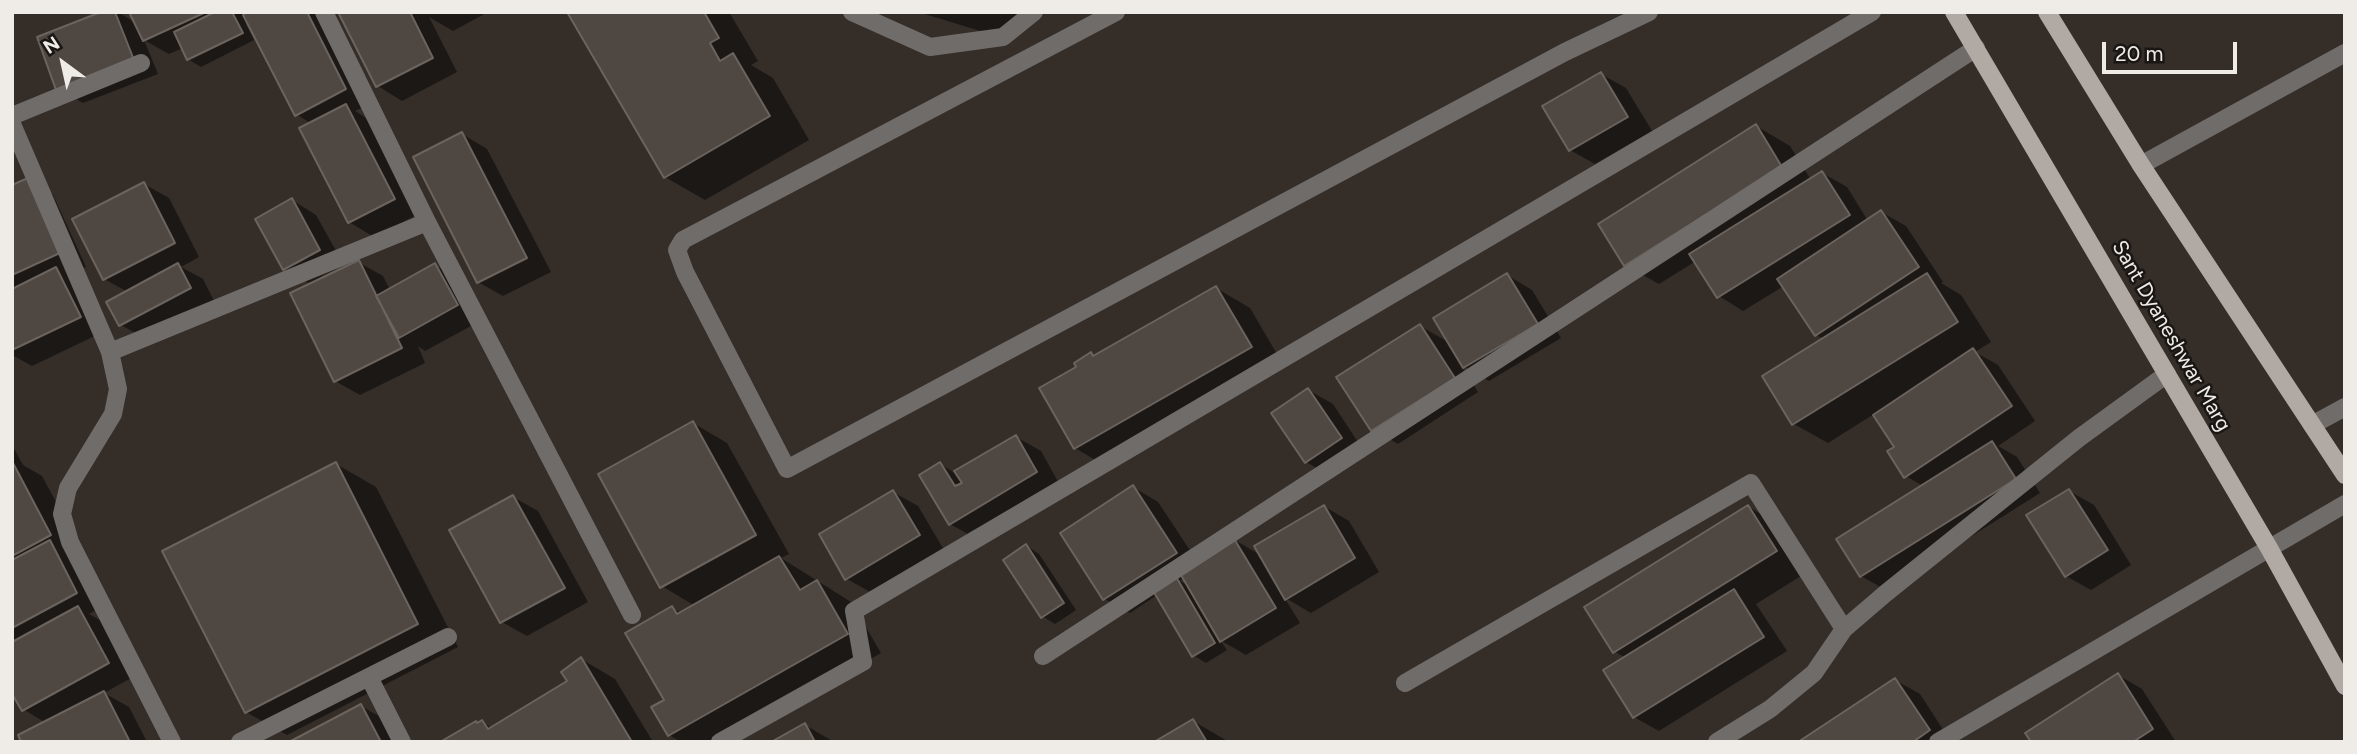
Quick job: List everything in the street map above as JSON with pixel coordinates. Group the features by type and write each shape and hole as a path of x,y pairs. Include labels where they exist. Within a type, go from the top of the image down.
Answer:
{"main road":[{"name":"Sant Dyaneshwar Marg","path":"1954,12 2269,548 2345,686"},
{"path":"2047,12 2141,165 2345,475"}],"street":[{"path":"324,12 427,222 632,615"},
{"path":"852,12 930,47 1003,37 1034,12"},
{"path":"1116,12 683,240 677,250 685,272 787,469 1565,52 1649,12"},
{"path":"720,742 863,662 854,611 1872,12"},
{"path":"1043,656 1976,48"},
{"path":"2141,165 2345,53"},
{"path":"12,116 141,63"},
{"path":"12,124 110,352 118,389 113,414 68,488 62,514 70,542 172,742"},
{"path":"110,352 427,222"},
{"path":"1717,742 1770,709 1814,673 1844,629 2079,438 2167,374"},
{"path":"2312,425 2345,408"},
{"path":"1405,682 1751,484 1844,629"},
{"path":"1938,742 2345,504"},
{"path":"240,742 448,637"},
{"path":"369,677 402,742"}],"building":[{"path":"101,12 115,12 134,60 56,90 37,37"},
{"path":"129,12 206,12 143,41"},
{"path":"215,12 232,12 243,33 187,60 174,32"},
{"path":"248,12 307,12 346,89 295,116 243,15"},
{"path":"338,12 410,12 433,58 376,87"},
{"path":"567,12 704,12 719,38 710,43 720,61 733,53 770,116 664,178"},
{"path":"1601,72 1628,117 1569,151 1542,106"},
{"path":"346,104 395,199 348,223 299,128"},
{"path":"1756,124 1782,167 1624,266 1598,224"},
{"path":"462,132 527,258 477,283 413,157"},
{"path":"1822,171 1850,215 1717,298 1689,254"},
{"path":"28,178 62,252 12,275 12,185"},
{"path":"144,182 175,243 103,280 72,219"},
{"path":"292,198 320,250 283,270 255,219"},
{"path":"1881,210 1919,267 1815,336 1777,279"},
{"path":"359,260 402,348 334,382 290,293"},
{"path":"178,263 191,288 119,326 106,302"},
{"path":"435,263 458,305 399,338 376,296"},
{"path":"56,267 81,317 12,350 12,289"},
{"path":"1507,273 1538,324 1463,368 1433,318"},
{"path":"1927,273 1958,322 1792,425 1762,376"},
{"path":"1216,286 1252,347 1074,449 1039,388 1076,367 1074,363 1091,352 1093,356"},
{"path":"1420,324 1455,378 1371,431 1336,377"},
{"path":"1973,348 2012,406 1904,478 1887,451 1894,447 1873,415"},
{"path":"1308,388 1342,438 1305,463 1271,413"},
{"path":"693,421 756,535 660,588 598,474"},
{"path":"1016,435 1037,472 949,525 919,475 940,462 955,486 962,483 954,471"},
{"path":"1992,441 2016,479 1860,577 1836,539"},
{"path":"12,461 51,535 12,556"},
{"path":"336,462 418,624 245,713 162,551"},
{"path":"1133,485 1177,553 1103,600 1060,533"},
{"path":"2069,489 2108,550 2065,577 2026,515"},
{"path":"893,490 920,535 845,580 819,534"},
{"path":"513,495 565,588 500,623 449,530"},
{"path":"1324,505 1355,558 1285,600 1254,546"},
{"path":"1748,505 1777,551 1613,653 1584,607"},
{"path":"1233,537 1276,608 1220,642 1178,570"},
{"path":"50,540 77,593 12,628 12,560"},
{"path":"1026,544 1064,603 1041,618 1003,560"},
{"path":"779,556 800,590 817,580 848,634 668,736 651,707 664,700 625,633 672,606 677,614"},
{"path":"1175,575 1215,643 1192,657 1152,589"},
{"path":"1734,589 1764,637 1633,718 1603,670"},
{"path":"78,606 109,663 22,711 12,694 12,642"},
{"path":"581,657 632,742 440,742 476,721 477,723 482,720 488,729 567,681 561,672"},
{"path":"2118,673 2153,729 2133,742 2031,742 2025,733"},
{"path":"1895,678 1930,730 1913,742 1798,742"},
{"path":"104,691 130,742 21,742 18,735"},
{"path":"361,704 381,742 289,742"},
{"path":"1193,719 1207,742 1154,742"},
{"path":"805,723 815,742 771,742"}]}
